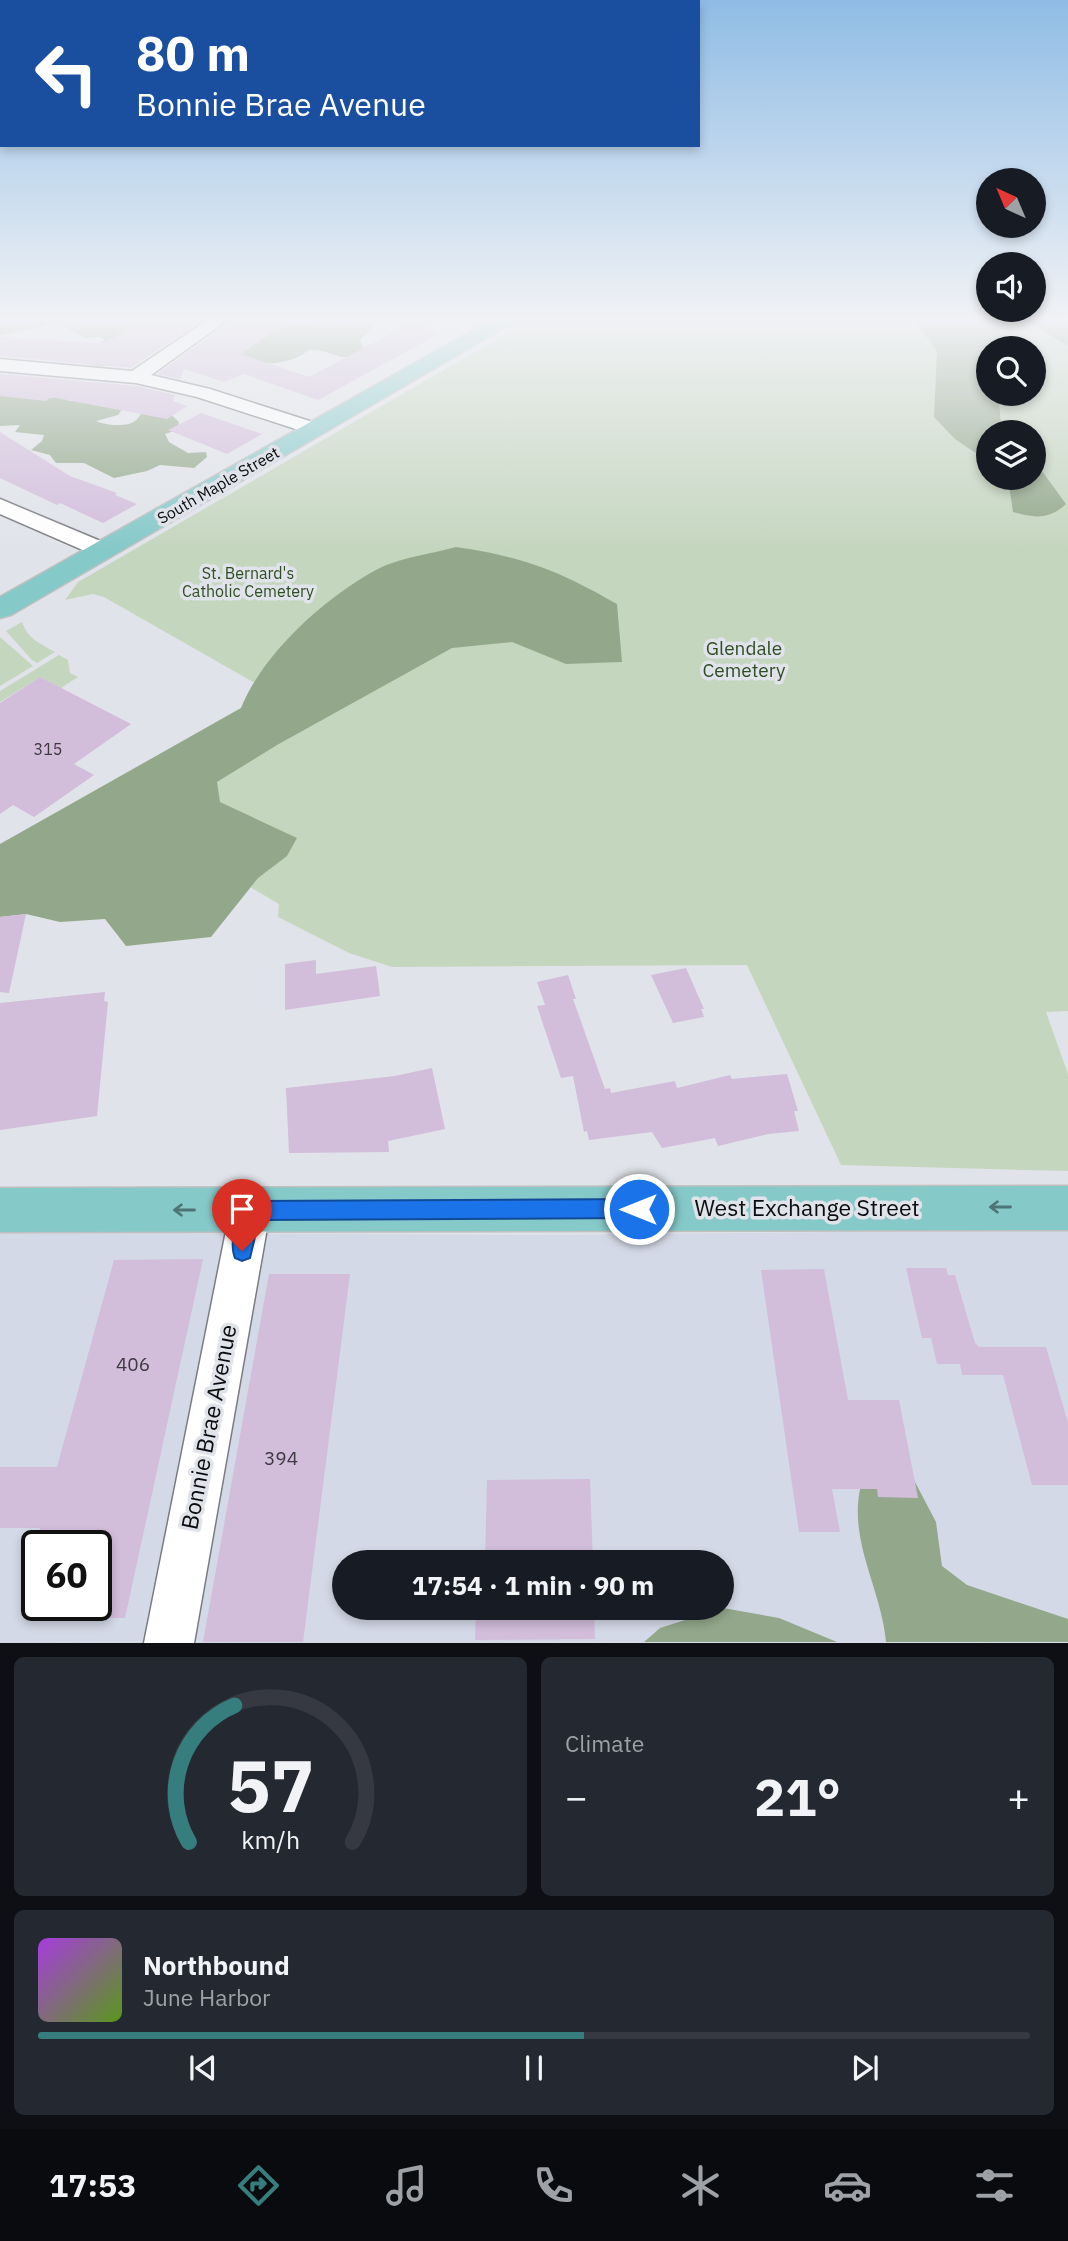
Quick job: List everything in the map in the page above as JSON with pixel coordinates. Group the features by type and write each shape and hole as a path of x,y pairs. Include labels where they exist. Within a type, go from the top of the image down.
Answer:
{"main road":[{"name":"South Maple Street","path":"0,609 373,396"},
{"name":"West Exchange Street","path":"0,1210 1068,1208"}],"street":[{"path":"211,396 314,429"},
{"path":"0,506 102,551"},
{"name":"Bonnie Brae Avenue","path":"169,1643 250,1211"}],"shaded area":[{"path":"1068,1230 1068,1642 0,1643 0,1232 533,1235"}],"green space":[{"path":"0,396 45,399 61,396 69,401 79,397 123,408 118,415 96,421 104,424 132,423 143,411 169,413 179,422 177,430 165,434 169,442 188,453 206,452 207,457 194,468 160,465 147,471 114,478 84,463 56,463 50,455 31,450 42,441 44,435 15,432 20,425 0,426"},
{"name":"Glendale Cemetery","path":"400,396 976,396 976,406 1046,406 1046,396 1068,396 1068,1011 1046,1012 1068,1074 1068,1171 841,1165 747,965 392,967 349,953 278,917 279,904 107,803 267,690 104,597 93,594 65,600 78,582"},
{"path":"935,396 976,396 976,406 999,406 1001,420 976,420 976,453 955,439 934,417"},
{"path":"1046,476 1066,504 1047,515 1028,516 1013,512 1010,490 1046,490"},
{"path":"456,547 502,555 540,566 617,604 622,662 566,664 512,642 452,648 277,745 217,782 220,802 297,838 287,856 258,878 211,937 126,946 105,919 60,922 26,914 0,917 0,844 241,708 264,668 296,630 354,583 393,563"},
{"path":"22,622 31,636 55,652 37,663 32,660 6,631"},
{"path":"0,637 33,666 0,686"},
{"path":"59,655 68,660 70,673 78,677 61,688 40,677 0,702 0,691"},
{"path":"905,1463 936,1522 942,1566 967,1585 1068,1619 1068,1642 886,1642 883,1621 860,1537 859,1494 865,1472"},
{"path":"734,1610 779,1618 837,1642 644,1642 660,1628 685,1620 734,1620"}],"building":[{"path":"0,396 175,396 173,401 187,406 167,419 51,397 46,401"},
{"path":"306,396 326,396 318,400"},
{"path":"201,413 262,434 227,454 168,430"},
{"path":"0,432 70,476 117,493 115,495 137,504 103,523 0,478"},
{"path":"40,677 131,724 74,764 94,775 34,817 13,805 0,814 0,703"},
{"path":"26,914 9,993 0,992 0,917"},
{"path":"316,960 316,974 376,966 380,996 285,1010 285,964"},
{"path":"686,968 704,1009 701,1009 704,1017 673,1023 651,975"},
{"path":"568,975 576,999 573,999 605,1089 610,1088 611,1093 675,1081 677,1088 730,1075 732,1079 787,1074 798,1111 794,1111 799,1131 768,1134 718,1146 715,1138 662,1148 652,1132 589,1140 587,1131 584,1132 573,1076 561,1078 537,1006 545,1005 537,982"},
{"path":"105,992 104,1001 108,1002 97,1116 0,1130 0,1003"},
{"path":"432,1068 445,1129 388,1141 389,1152 289,1153 286,1088 395,1076"},
{"path":"203,1259 125,1618 112,1618 112,1530 0,1528 0,1467 57,1467 114,1260"},
{"path":"906,1268 946,1268 948,1275 955,1275 975,1343 979,1347 1046,1347 1068,1423 1068,1485 1032,1485 1003,1375 962,1375 960,1364 937,1364 931,1338 922,1338"},
{"path":"824,1269 848,1400 899,1400 918,1498 878,1497 877,1489 832,1489 840,1532 799,1532 761,1270"},
{"path":"269,1274 350,1274 303,1642 203,1642"},
{"path":"590,1479 593,1550 485,1550 487,1480"},
{"path":"476,1620 594,1620 595,1639 475,1640"}],"route":[{"path":"242,1251 250,1211 639,1209"}],"park label":[{"name":"St. Bernard's Catholic Cemetery","path":"248,582"}]}
